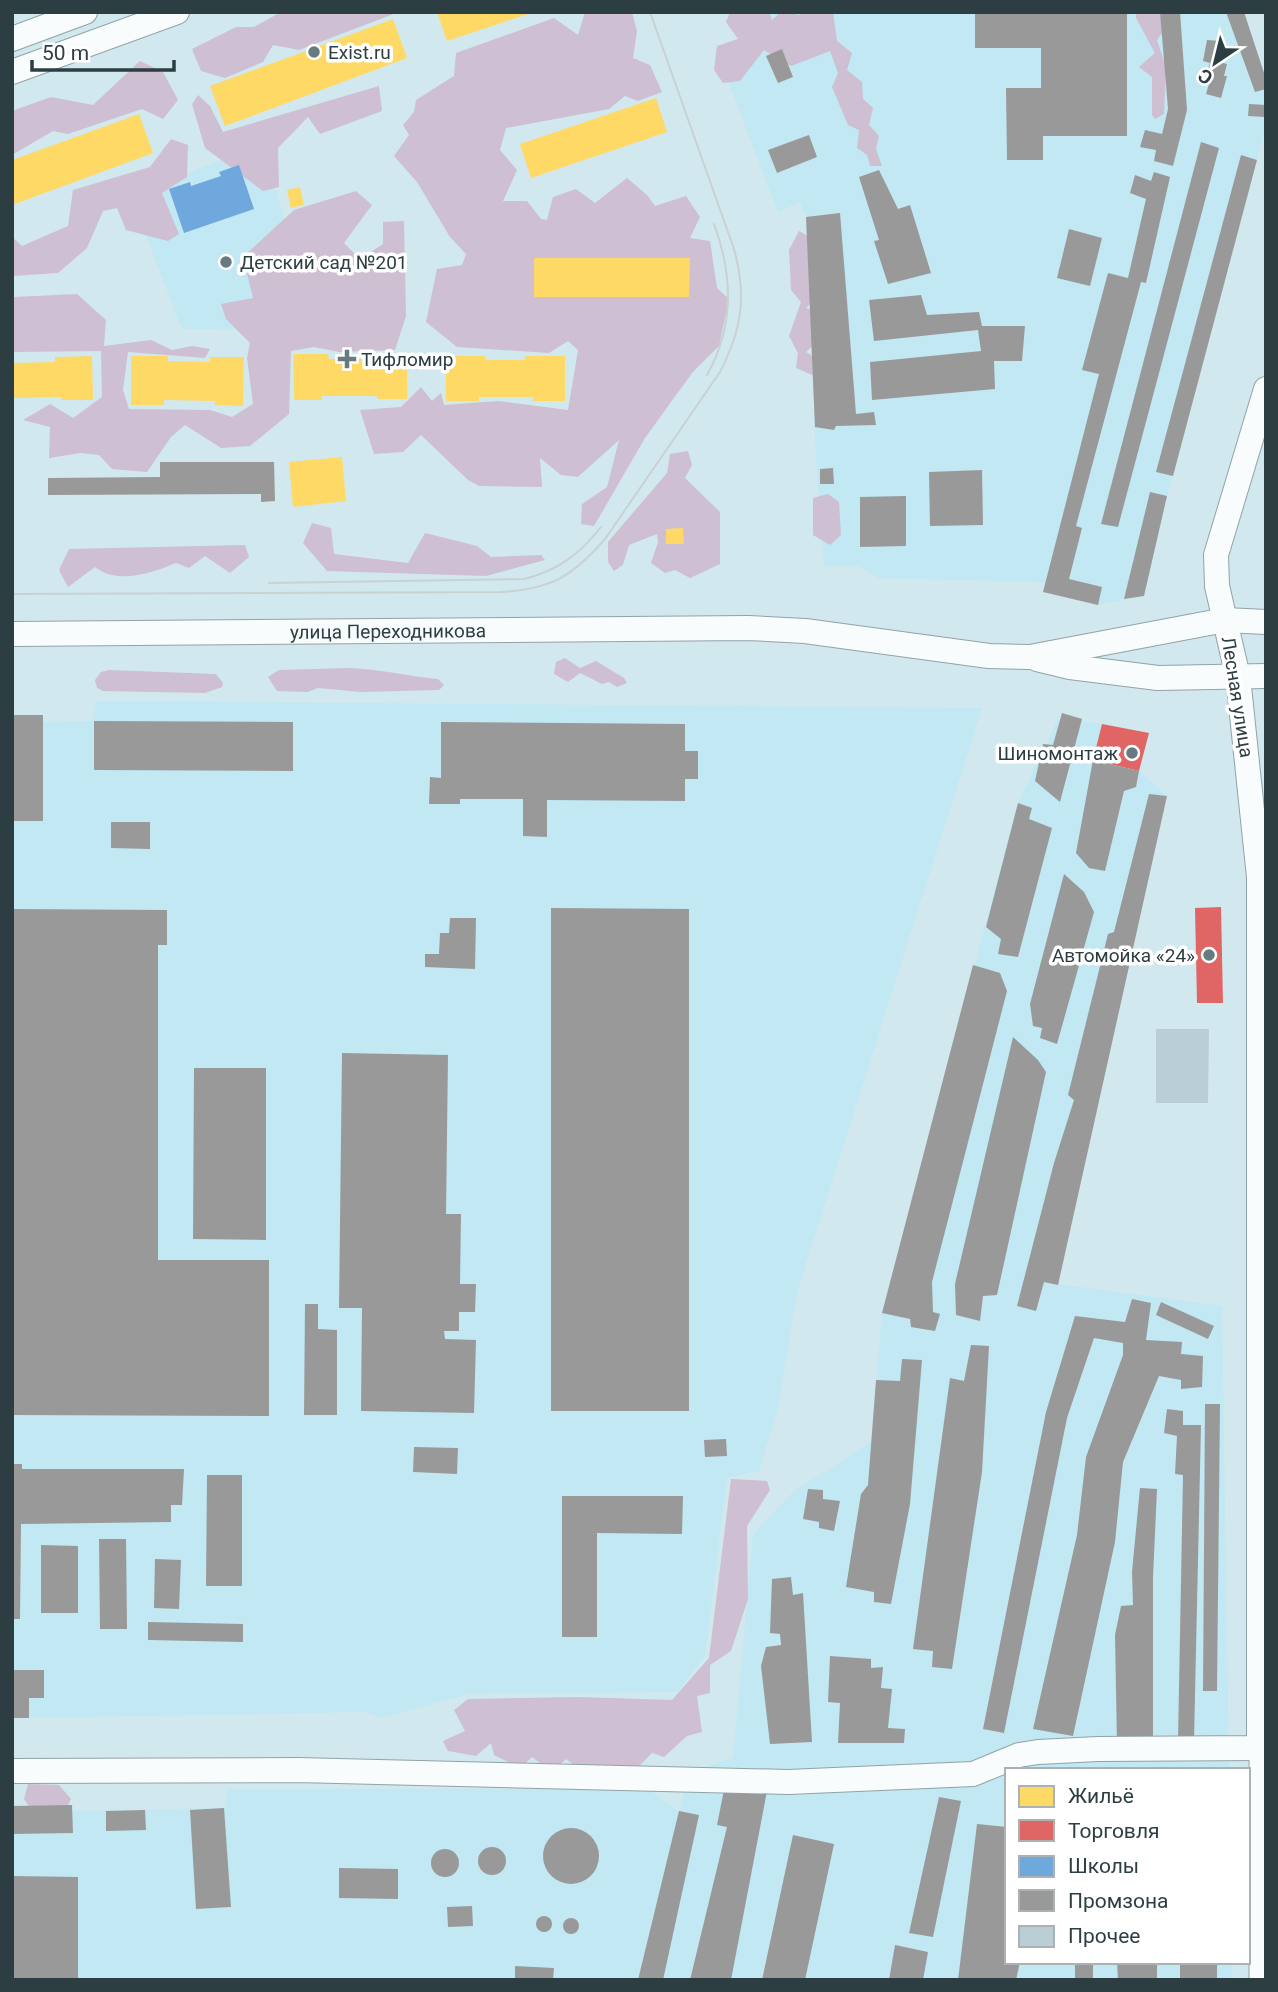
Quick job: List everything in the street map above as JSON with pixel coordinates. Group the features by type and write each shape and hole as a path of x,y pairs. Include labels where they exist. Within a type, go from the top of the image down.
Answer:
{"main road":[{"path":"12,39 85,12"},
{"path":"12,72 177,12"},
{"name":"Лесная улица","path":"1259,1748 1262,1393 1259,877 1238,677 1217,586 1216,555 1266,389"},
{"path":"1030,656 1225,620 1266,622"},
{"name":"улица Переходникова","path":"20,634 748,628 805,631 989,656 1030,656"},
{"path":"1030,656 1070,667 1158,678 1266,677"},
{"path":"12,1771 297,1770 788,1782 973,1774 1019,1755 1038,1752 1259,1748"}],"street":[{"name":"Лесная улица","path":"1259,1748 1262,1907 1259,1980"}],"shaded area":[{"path":"281,12 399,12 299,50 273,45 263,62 225,78 201,71 192,49 236,27 254,27"},
{"path":"585,12 632,12 637,31 633,58 650,65 662,92 638,101 625,96 609,109 506,128 500,150 517,170 503,201 527,201 541,219 547,220 553,197 576,189 595,203 627,178 647,195 655,206 686,196 700,217 690,238 710,241 717,288 729,299 719,346 692,373 645,438 594,526 581,524 582,504 607,487 619,440 578,477 561,475 540,458 542,487 479,486 468,480 421,435 403,452 374,454 360,410 401,407 421,387 432,401 441,393 444,405 499,401 568,410 578,350 568,341 549,353 457,347 426,322 437,269 462,265 466,254 450,237 417,182 394,156 409,135 403,125 414,112 416,100 454,76 456,53 554,18 578,35"},
{"path":"730,12 769,12 772,20 781,12 800,15 801,12 833,12 837,41 852,53 847,70 862,82 863,99 873,108 869,125 879,136 876,149 882,166 870,166 867,155 857,148 859,130 848,125 832,87 838,73 830,51 791,66 764,50 740,81 723,83 714,70 717,46 738,39 726,22"},
{"path":"735,12 1244,12 1266,79 1266,124 1167,496 1144,596 1098,605 1043,592 1045,582 879,578 857,566 824,566 816,457 806,217 800,202 778,212 716,50 745,40"},
{"path":"1136,12 1166,12 1168,24 1157,40 1166,67 1164,114 1155,119 1152,115 1152,77 1139,67 1155,53 1136,18"},
{"path":"140,61 163,72 178,100 163,119 142,109 68,134 53,131 12,155 12,111 51,97 93,105"},
{"path":"379,86 382,111 320,134 308,117 278,148 279,187 263,191 205,148 192,104 198,95 210,106 223,132"},
{"path":"171,139 188,145 187,177 162,193 179,234 168,241 126,230 117,208 103,211 87,248 58,273 12,276 12,237 22,246 68,226 73,190 150,167"},
{"name":"Детский сад №201","path":"263,144 314,328 182,329 130,195"},
{"path":"356,191 372,205 344,243 360,259 383,244 383,222 404,221 406,316 395,350 339,352 314,347 291,351 289,414 250,446 221,448 185,425 171,437 147,472 112,469 99,455 80,453 49,458 50,427 23,420 50,404 73,418 102,397 101,351 12,352 14,297 77,294 106,320 104,346 151,340 172,350 192,346 210,349 205,358 128,352 123,390 129,409 210,410 232,417 253,404 247,358 250,343 226,319 221,304 253,298 243,257 294,210"},
{"path":"799,231 819,242 822,292 806,308 819,312 818,341 806,352 821,361 817,377 796,368 798,353 789,336 801,302 791,290 789,250"},
{"path":"688,451 692,465 685,478 720,512 720,564 690,578 675,570 665,573 651,563 658,542 657,534 629,545 623,565 614,571 608,562 608,542 667,473 670,454"},
{"path":"828,494 839,502 841,535 830,545 813,535 813,498"},
{"path":"312,523 331,528 334,554 408,563 425,533 477,546 491,557 541,555 545,560 486,576 327,571 303,543"},
{"path":"245,545 249,557 230,573 205,556 189,568 176,563 135,576 114,575 95,567 68,587 59,570 69,549"},
{"path":"565,658 580,668 596,661 624,678 627,683 617,687 609,682 602,684 580,673 568,682 554,674 556,662"},
{"path":"349,668 438,679 444,685 439,690 361,692 318,688 307,692 277,691 268,677 279,670"},
{"path":"109,670 216,674 223,683 222,687 205,693 103,691 97,688 95,680 101,672"},
{"path":"96,701 982,708 797,1292 778,1407 759,1471 727,1478 705,1655 678,1692 469,1694 380,1718 367,1712 12,1718 12,723 93,721"},
{"path":"1058,719 1102,724 1139,771 1167,796 1058,1284 1222,1306 1229,1768 1005,1768 1005,1964 1232,1964 1232,1980 12,1980 12,1806 72,1805 73,1811 224,1808 228,1789 648,1789 679,1811 689,1773 733,1758 753,1534 793,1492 871,1442 882,1313 1018,803"},
{"path":"731,1479 767,1481 770,1490 747,1526 748,1599 731,1651 710,1665 710,1693 697,1696 702,1732 687,1736 664,1757 652,1753 638,1767 574,1765 566,1759 557,1767 544,1766 532,1757 520,1768 494,1755 491,1743 476,1756 448,1751 443,1741 465,1731 454,1710 468,1699 578,1697 672,1700 709,1658"},
{"path":"28,1784 59,1785 71,1799 67,1807 30,1808 24,1799"}],"building: Жильё":[{"path":"437,12 530,12 531,13 447,41"},
{"path":"393,19 407,58 225,126 210,86"},
{"path":"656,98 667,132 531,178 520,144"},
{"path":"139,114 153,153 12,205 12,160"},
{"path":"300,187 304,205 291,208 287,190"},
{"path":"534,258 690,258 689,297 534,297"},
{"path":"366,353 407,353 407,399 322,396 322,400 294,400 293,354 328,354 329,359 366,359"},
{"path":"92,356 93,400 62,400 62,397 12,398 12,363 55,362 55,357"},
{"path":"131,356 168,356 168,361 210,362 210,357 244,357 243,406 215,405 215,401 164,400 164,405 131,405"},
{"path":"446,356 525,360 525,356 565,356 565,401 533,401 533,397 479,397 479,401 446,401"},
{"path":"342,457 346,501 293,507 289,462"},
{"path":"683,528 684,544 666,544 666,529"}],"building: Торговля":[{"path":"1102,724 1149,733 1139,771 1093,760"},
{"name":"Автомойка «24»","path":"1221,907 1223,1003 1197,1003 1195,908"}],"building: Школы":[{"path":"239,165 254,209 184,233 169,189 190,182 191,186 221,176 219,172"}],"building: Промзона":[{"path":"975,12 1127,12 1127,136 1043,136 1043,160 1007,160 1006,88 1041,88 1041,48 975,48"},
{"path":"1160,12 1180,12 1187,110 1173,166 1154,161 1156,150 1140,147 1145,130 1162,134 1168,109"},
{"path":"1226,12 1244,12 1266,79 1266,89 1255,92"},
{"path":"1207,40 1221,41 1224,49 1223,63 1227,64 1224,76 1227,76 1221,98 1206,94 1212,74 1207,72 1210,63 1203,61"},
{"path":"782,49 793,77 778,83 766,56"},
{"path":"1249,104 1266,105 1265,117 1248,116"},
{"path":"809,135 817,157 777,173 768,150"},
{"path":"1201,142 1219,148 1118,527 1101,524"},
{"path":"1241,155 1257,160 1173,476 1156,472"},
{"path":"879,170 898,209 910,205 931,273 888,284 874,241 879,240 859,177"},
{"path":"1154,172 1170,177 1146,283 1141,282 1076,526 1082,528 1069,579 1102,587 1098,605 1043,592 1099,374 1082,370 1108,273 1128,278 1146,199 1130,193 1135,175 1151,181"},
{"path":"840,213 856,414 874,412 876,425 836,426 834,430 815,427 806,217"},
{"path":"1069,229 1102,238 1090,286 1057,278"},
{"path":"921,295 927,315 979,312 982,326 1025,326 1022,361 994,361 995,389 872,400 870,362 981,351 978,330 874,341 869,300"},
{"path":"160,462 274,462 275,501 261,502 261,494 48,495 48,478 160,477"},
{"path":"833,468 834,484 820,484 820,469"},
{"path":"982,470 983,525 930,526 929,472"},
{"path":"1150,492 1167,496 1144,596 1124,599"},
{"path":"906,496 906,546 860,547 860,497"},
{"path":"1062,713 1082,719 1060,802 1035,781 1043,744 1053,745"},
{"path":"12,715 43,715 43,821 12,821"},
{"path":"94,721 293,722 293,771 94,770"},
{"path":"441,722 685,724 685,751 698,751 698,779 685,779 685,801 547,800 547,837 523,836 523,799 460,799 460,804 429,804 430,777 441,778"},
{"path":"1093,760 1139,771 1136,787 1124,791 1105,871 1089,868 1076,853"},
{"path":"1149,794 1167,796 1058,1285 1044,1282 1036,1311 1017,1306 1054,1163 1074,1100 1068,1095 1108,934 1114,932"},
{"path":"1018,803 1032,808 1029,819 1052,828 1018,957 998,954 1001,939 986,927"},
{"path":"111,822 150,822 150,849 111,848"},
{"path":"1064,874 1084,892 1094,912 1057,1044 1040,1038 1042,1028 1033,1026 1030,1004"},
{"path":"551,908 689,909 689,1411 551,1411"},
{"path":"12,909 167,910 167,945 158,945 158,1260 269,1260 269,1416 12,1415"},
{"path":"450,918 476,918 475,969 425,967 425,954 439,954 440,933 449,933"},
{"path":"973,965 1000,973 1007,991 932,1282 933,1312 940,1314 935,1331 911,1327 910,1319 882,1313"},
{"path":"1013,1037 1038,1060 1046,1072 997,1295 983,1296 980,1321 956,1315 955,1284"},
{"path":"342,1053 448,1055 446,1214 461,1214 460,1284 476,1284 475,1312 459,1312 459,1331 444,1331 445,1339 476,1340 474,1413 361,1411 362,1308 339,1308"},
{"path":"194,1068 266,1068 266,1240 193,1239"},
{"path":"1132,1299 1151,1303 1146,1340 1182,1342 1181,1354 1203,1356 1202,1387 1181,1389 1181,1380 1159,1376 1123,1462 1115,1542 1073,1736 1033,1729 1077,1535 1086,1457 1123,1355 1123,1343 1094,1338 1067,1418 1004,1733 983,1729 1046,1412 1075,1316 1125,1322"},
{"path":"1161,1302 1214,1326 1208,1339 1156,1315"},
{"path":"305,1304 318,1304 318,1329 337,1330 337,1415 304,1415"},
{"path":"971,1345 989,1346 982,1472 952,1669 932,1667 933,1651 913,1649 950,1378 964,1381"},
{"path":"902,1359 922,1360 910,1504 891,1604 874,1602 874,1592 846,1587 861,1494 868,1485 876,1380 900,1381"},
{"path":"1205,1404 1220,1404 1217,1691 1203,1691"},
{"path":"1167,1409 1183,1411 1183,1425 1201,1425 1194,1740 1178,1741 1183,1475 1175,1474 1177,1436 1164,1433"},
{"path":"726,1439 727,1456 705,1457 704,1440"},
{"path":"414,1447 458,1448 457,1474 413,1472"},
{"path":"12,1464 22,1464 22,1469 184,1469 182,1505 171,1505 171,1522 21,1524 20,1619 12,1619"},
{"path":"207,1475 242,1475 242,1586 206,1586"},
{"path":"1140,1488 1157,1489 1153,1577 1153,1742 1117,1744 1115,1635 1121,1606 1133,1605 1132,1572"},
{"path":"808,1489 823,1490 823,1499 840,1501 834,1531 819,1528 819,1522 803,1519"},
{"path":"562,1496 683,1496 682,1534 597,1533 597,1637 562,1637"},
{"path":"99,1539 126,1539 127,1629 100,1629"},
{"path":"41,1545 78,1546 78,1613 41,1613"},
{"path":"155,1559 181,1560 179,1609 154,1608"},
{"path":"791,1577 793,1595 803,1593 812,1742 770,1744 761,1666 766,1647 781,1645 780,1634 770,1633 772,1579"},
{"path":"148,1622 243,1624 243,1642 148,1640"},
{"path":"830,1656 871,1659 871,1668 883,1667 881,1688 892,1689 888,1728 905,1729 904,1743 838,1743 840,1703 828,1702"},
{"path":"12,1670 44,1670 44,1698 29,1698 29,1718 12,1718"},
{"path":"739,1785 767,1791 731,1980 690,1980 727,1827 717,1825 724,1790 735,1793"},
{"path":"939,1797 961,1801 933,1937 909,1933"},
{"path":"72,1805 73,1833 12,1834 12,1806"},
{"path":"224,1808 231,1907 196,1909 190,1810"},
{"path":"145,1810 146,1830 106,1831 106,1811"},
{"path":"679,1811 699,1815 663,1980 638,1980"},
{"path":"977,1824 1005,1827 1005,1964 1020,1964 1016,1980 958,1980"},
{"path":"571,1828 582,1830 591,1836 597,1845 597,1867 591,1876 582,1882 571,1884 560,1882 551,1876 545,1867 543,1856 545,1845 551,1836 560,1830"},
{"path":"793,1835 834,1844 805,1980 762,1980"},
{"path":"492,1847 502,1851 506,1861 502,1871 492,1875 482,1871 478,1861 482,1851"},
{"path":"445,1849 455,1853 459,1863 455,1873 445,1877 435,1873 431,1863 435,1853"},
{"path":"339,1868 398,1869 398,1899 339,1898"},
{"path":"12,1876 78,1877 78,1980 12,1980"},
{"path":"472,1906 473,1926 448,1927 447,1907"},
{"path":"541,1916 547,1916 552,1924 550,1930 541,1932 536,1927 536,1921"},
{"path":"568,1918 574,1918 579,1926 577,1932 568,1934 563,1929 563,1923"},
{"path":"895,1945 928,1952 923,1980 889,1980"},
{"path":"1075,1964 1093,1964 1093,1980 1075,1980"},
{"path":"1117,1964 1157,1964 1157,1980 1118,1980"},
{"path":"1180,1964 1217,1964 1217,1980 1180,1980"},
{"path":"515,1966 554,1968 553,1980 515,1980"}],"building: Прочее":[{"path":"1156,1029 1209,1029 1208,1103 1156,1103"}],"tram line":[{"path":"12,594 501,592 547,584 582,563 605,539 720,372 738,327 740,312 740,282 734,249 650,12"},
{"path":"707,375 722,338 728,301 725,262 714,224"},
{"path":"269,583 524,579 536,576 567,560 601,527"}],"place":[{"name":"Exist.ru","path":"314,52"},
{"name":"Детский сад №201","path":"226,262"},
{"name":"Тифломир","path":"347,359"},
{"name":"Шиномонтаж","path":"1132,753"},
{"name":"Автомойка «24»","path":"1209,955"}]}
